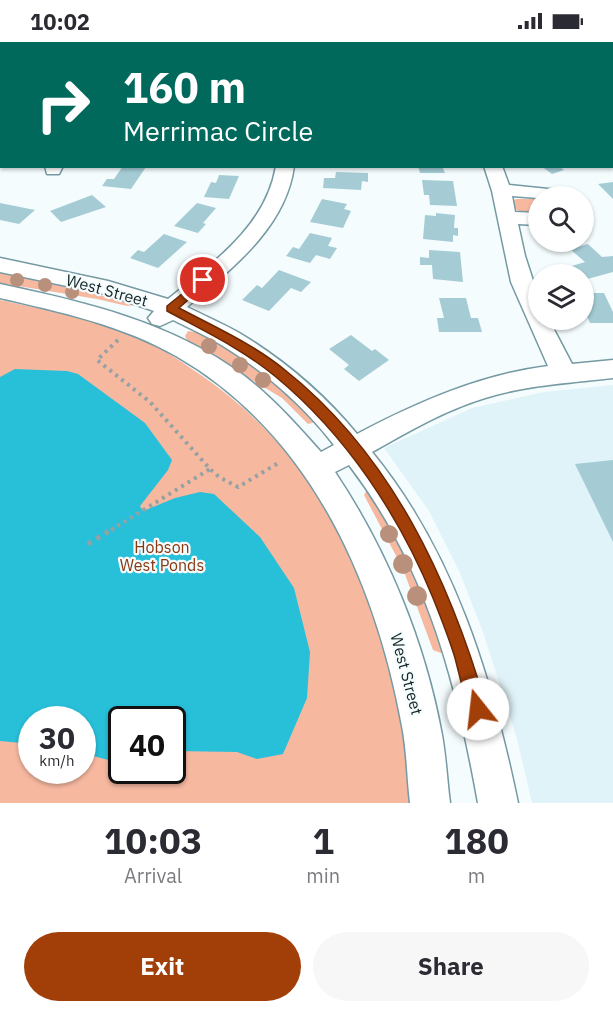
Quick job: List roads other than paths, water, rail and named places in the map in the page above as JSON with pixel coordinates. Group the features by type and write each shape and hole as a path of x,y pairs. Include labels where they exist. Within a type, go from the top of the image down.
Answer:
{"street":[{"path":"146,331 250,239 264,223 281,192 285,168"},
{"path":"494,168 501,190 518,271 564,374"},
{"path":"501,190 528,192"},
{"path":"506,217 528,218"},
{"name":"West Street","path":"0,265 94,285 171,309 235,342 280,373 314,404 384,487 405,523 441,596 463,656 483,726 498,803"},
{"name":"West Street","path":"0,291 93,312 146,331 186,350 236,384 277,420 339,501 370,560 387,601 409,674 421,729 430,803"},
{"path":"316,468 467,394 509,382 613,369"}],"water":[{"path":"15,369 67,371 78,374 145,423 172,460 168,470 140,506 143,511 175,498 200,492 214,494 260,537 294,588 310,652 307,698 283,754 257,759 237,752 186,751 186,706 108,706 108,760 96,757 96,706 18,706 18,743 0,741 0,377"}],"park label":[{"name":"Hobson West Ponds","path":"162,556"}]}
